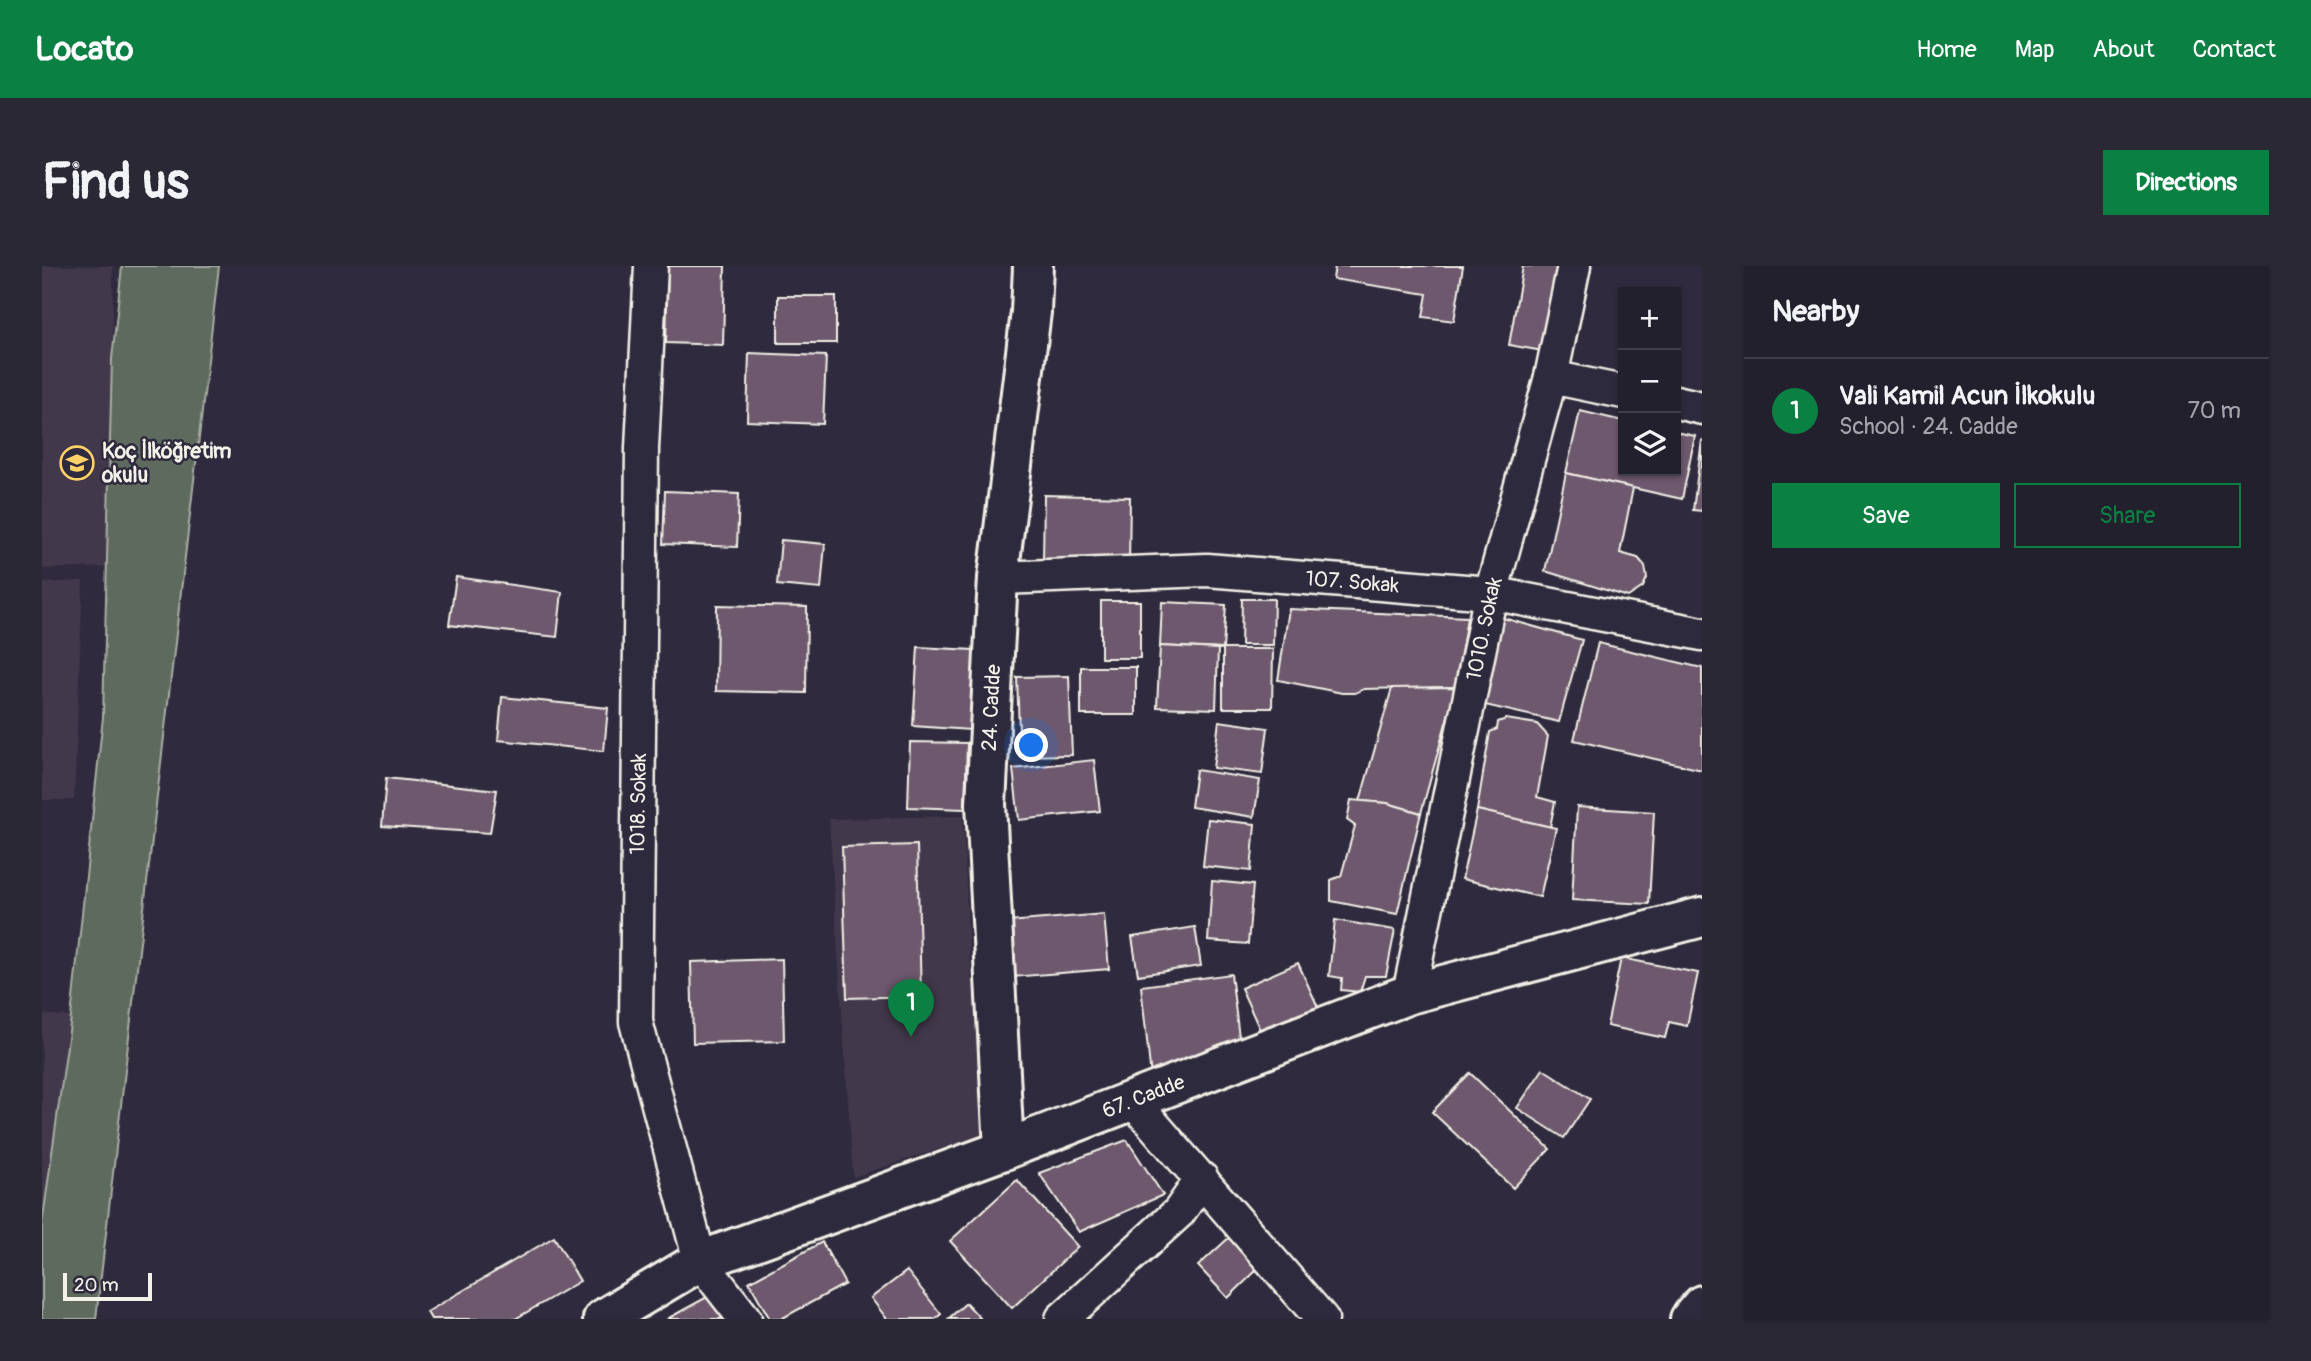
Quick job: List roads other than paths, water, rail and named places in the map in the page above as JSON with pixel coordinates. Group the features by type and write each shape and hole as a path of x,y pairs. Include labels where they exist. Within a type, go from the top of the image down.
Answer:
{"street":[{"name":"1018. Sokak","path":"651,266 642,447 636,1022 700,1261 745,1319"},
{"name":"24. Cadde","path":"1004,1150 986,804 998,578 1031,312 1033,266"},
{"name":"1010. Sokak","path":"1409,994 1491,593 1551,377 1574,266"},
{"path":"1551,377 1618,390"},
{"path":"1681,403 1702,408"},
{"name":"107. Sokak","path":"998,578 1206,570 1491,593 1702,634"},
{"name":"67. Cadde","path":"603,1319 700,1261 1004,1150 1409,994 1702,918"},
{"path":"1133,1101 1322,1319"},
{"path":"1062,1319 1179,1212 1202,1180"},
{"path":"1690,1319 1702,1305"}],"place":[{"name":"Koç İlköğretim okulu","path":"77,463"},
{"name":"Vali Kamil Acun İlkokulu","path":"911,1037"}]}
